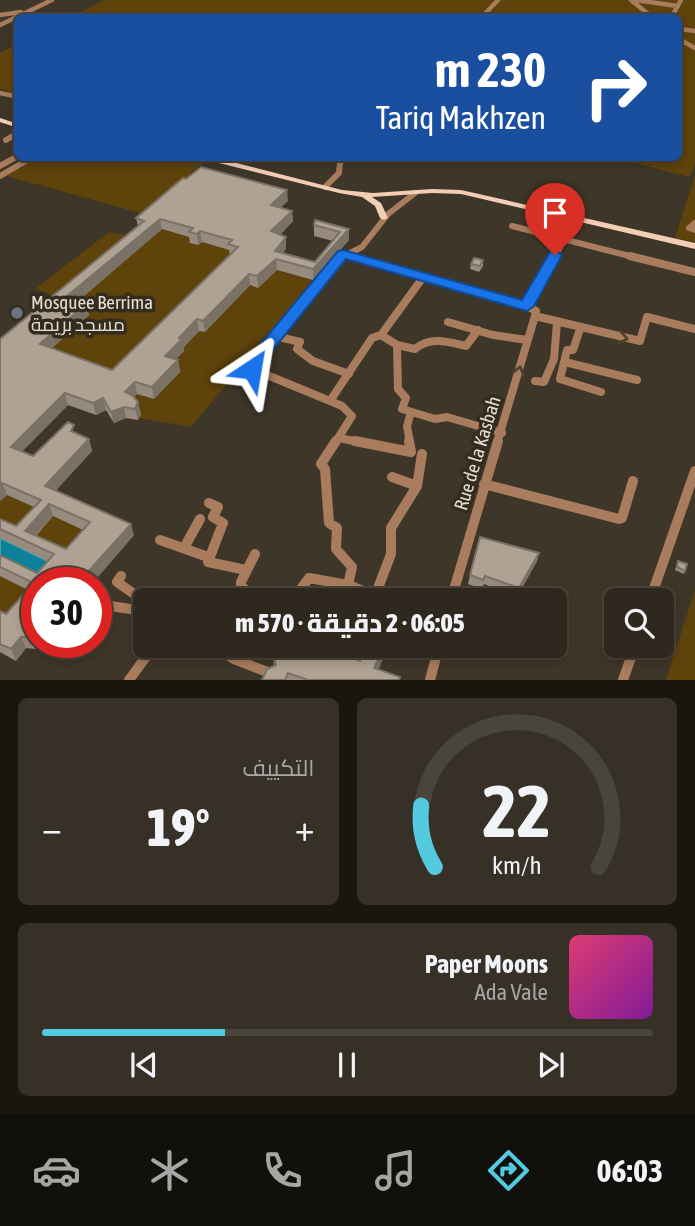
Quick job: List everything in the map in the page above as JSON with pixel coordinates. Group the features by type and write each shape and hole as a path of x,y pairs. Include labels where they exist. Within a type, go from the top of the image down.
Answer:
{"main road":[{"path":"223,161 364,196 449,191 474,194 695,246"},
{"path":"364,196 378,205 384,218"}],"street":[{"path":"0,15 25,13 52,0"},
{"path":"485,14 498,0"},
{"path":"633,0 678,6"},
{"path":"633,0 649,14"},
{"path":"673,14 681,0"},
{"path":"6,140 14,136"},
{"path":"0,176 27,161"},
{"path":"325,187 339,173 342,161"},
{"path":"348,584 352,567 336,549 337,528 328,523 325,469 321,464 352,416 342,406 281,383 263,371 250,368 343,254 362,247 384,218 415,193"},
{"path":"695,223 690,228 695,230"},
{"path":"512,226 695,272"},
{"path":"527,306 564,240"},
{"path":"362,247 369,260"},
{"path":"346,254 527,306 536,311 535,316 580,329 639,341 647,317 695,329"},
{"path":"330,401 372,338 381,335 424,276"},
{"name":"Rue de la Kasbah","path":"454,588 535,316"},
{"path":"448,322 527,341"},
{"path":"535,381 544,382 554,359 557,323"},
{"path":"580,329 573,350 567,350 561,380 601,392"},
{"path":"381,335 397,345 415,349 432,340 466,346 478,330"},
{"path":"275,336 300,342 297,349 307,358 349,374"},
{"path":"397,345 400,357 397,368 398,389 406,398 402,409 435,419 447,417 502,433"},
{"path":"565,362 637,380"},
{"path":"339,438 411,452 407,426 411,412"},
{"path":"383,588 394,536 391,528 417,486 422,454"},
{"path":"654,588 695,471"},
{"path":"392,477 417,486"},
{"path":"484,484 619,519 622,518 633,481"},
{"path":"209,503 218,507 213,517 223,523 208,557 209,563 246,570"},
{"path":"184,548 200,519"},
{"path":"160,540 208,557"},
{"path":"244,588 246,570 255,554"},
{"path":"121,576 117,582 133,599"},
{"path":"302,588 309,578 357,588"},
{"path":"112,606 133,607"},
{"path":"129,680 146,658"},
{"path":"233,658 270,673"},
{"path":"430,680 436,658"},
{"path":"623,680 631,658"}],"shaded area":[{"path":"104,0 695,0 695,163 690,177 626,161 682,161 682,14 491,14 496,8 489,14 78,14"},
{"path":"14,46 14,93 0,89 0,53"},
{"path":"32,161 205,161 190,173 192,176 146,213 7,176"},
{"path":"695,175 695,242 675,238"},
{"path":"162,229 195,239 191,243 198,245 202,242 233,251 115,382 43,356 69,308"},
{"path":"109,232 128,236 62,298 35,289"},
{"path":"277,270 313,280 191,427 139,418 128,403 137,394 154,399 173,363 199,331 205,332 250,285 258,287"},
{"path":"7,495 45,512 20,538 0,528 0,501"},
{"path":"53,516 93,534 70,561 29,542"},
{"path":"0,576 21,586 21,605 0,620"},
{"path":"695,590 695,680 666,680"}],"water":[{"path":"0,538 58,566 21,567 21,573 0,564"}],"building":[{"path":"201,167 287,190 271,205 292,211 271,231 286,237 275,251 315,262 340,232 314,225 315,220 349,229 313,269 276,259 257,276 249,274 203,321 197,319 179,338 182,339 165,356 178,360 152,387 135,382 125,392 138,402 135,409 124,407 111,412 103,398 93,403 65,393 11,447 33,456 68,422 74,425 71,431 89,439 45,486 131,524 92,567 42,567 54,554 0,529 0,519 16,526 41,500 2,483 0,485 0,339 144,221 136,218 183,178 186,179","holes":["160,219 193,228 189,232 197,234 200,231 232,240 228,244 238,247 112,370 40,344 86,304 66,297","49,504 90,522 66,549 25,531"]},
{"path":"474,258 483,260 480,266 471,264"},
{"path":"480,537 539,553 519,588 485,576 483,580 470,575"},
{"path":"0,555 25,567 21,567 21,577 0,567"},
{"path":"678,561 687,564 685,571 677,567"},
{"path":"21,597 21,637 11,649 0,644 0,611 6,614"},
{"path":"274,658 353,658 360,661 361,658 379,658 374,668 400,677 399,680 308,680 288,673 285,680 262,680 267,669 276,665"}],"place":[{"name":"Mosquee Berrima مسجد بريمة","path":"17,313"}],"route":[{"path":"252,369 250,368 343,254 527,306 555,255"}]}
